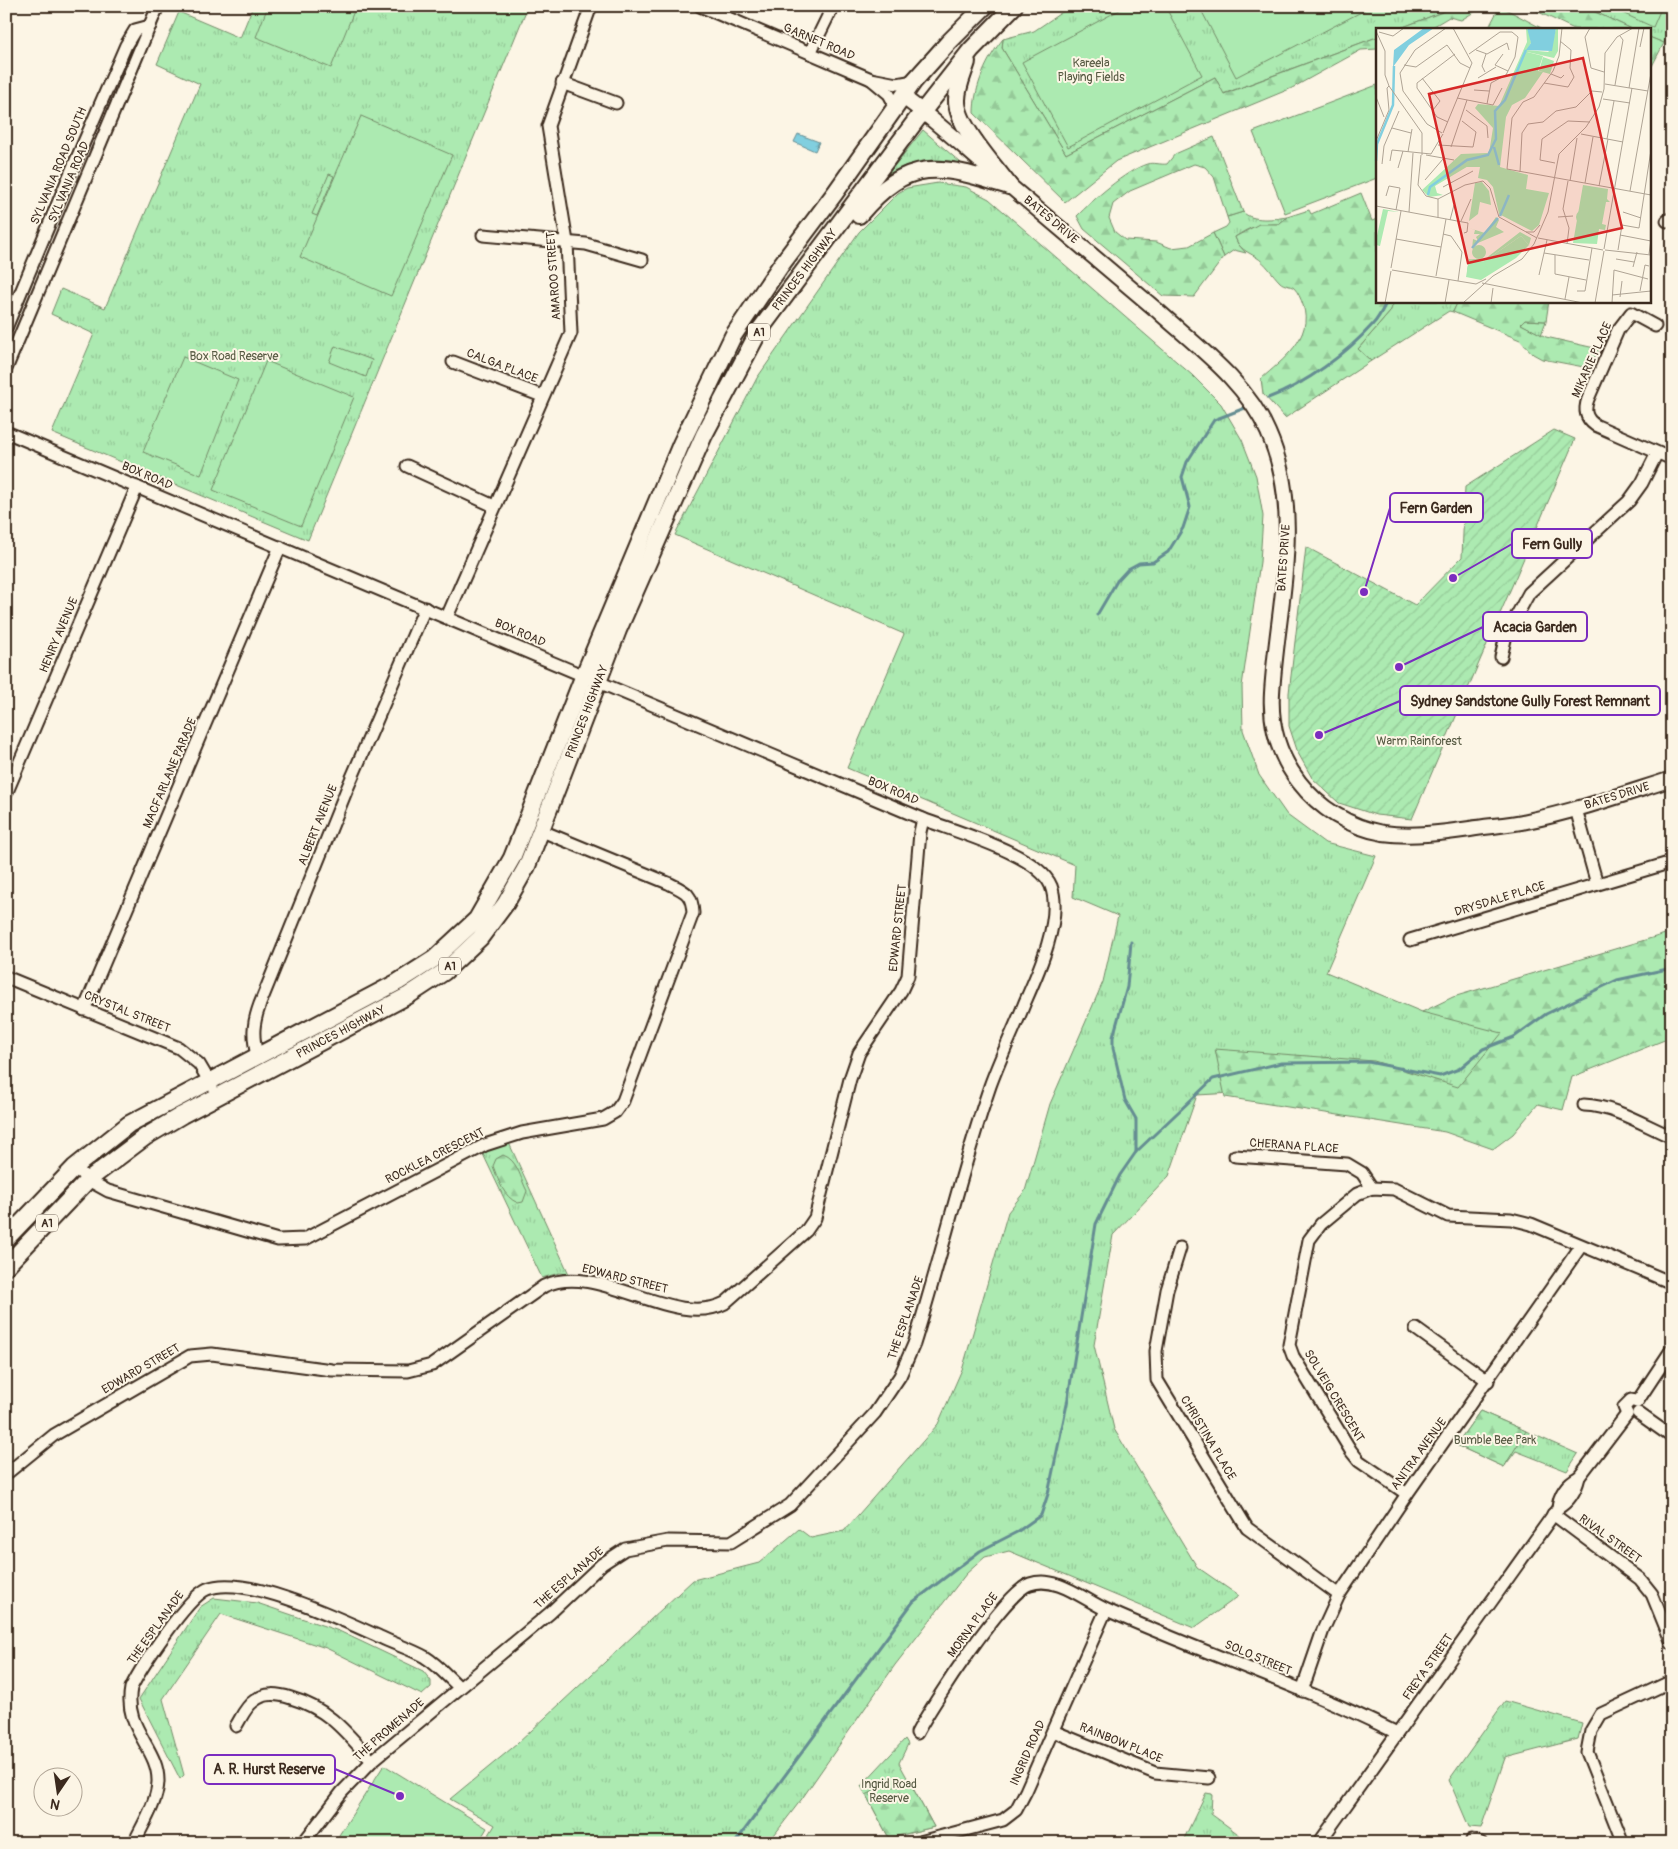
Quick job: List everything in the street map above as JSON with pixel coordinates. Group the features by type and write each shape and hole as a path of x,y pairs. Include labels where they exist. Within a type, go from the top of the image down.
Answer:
{"highway":[{"name":"PRINCES HIGHWAY","path":"6,1239 75,1167 130,1124 209,1080 398,982 434,959 477,919 512,858 591,678 681,444 733,336 781,265 914,81 985,6"},
{"name":"PRINCES HIGHWAY","path":"6,1266 88,1180 145,1137 409,995 444,972 480,938 506,903 527,866 542,831 591,678 641,578 720,404 759,331 923,111 971,50 1014,6"},
{"path":"971,50 958,91 959,112 968,130 1009,186"},
{"path":"836,230 855,220 887,185 906,174 920,170 933,168 956,170 1009,186"}],"main road":[{"name":"BATES DRIVE","path":"900,102 923,111 1009,186 1061,227 1210,358 1254,404 1268,430 1278,456 1285,484 1287,517 1285,562 1272,697 1273,729 1282,754 1309,795 1334,815 1351,823 1383,833 1438,833 1526,821 1576,809 1672,779"}],"street":[{"name":"SYLVANIA ROAD","path":"6,369 158,6"},
{"name":"AMAROO STREET","path":"447,617 571,333 567,242 548,126 591,6"},
{"name":"GARNET ROAD","path":"700,6 871,80 900,102"},
{"path":"810,53 833,6"},
{"name":"SYLVANIA ROAD SOUTH","path":"6,328 126,45 135,30 150,26"},
{"name":"GARNET ROAD","path":"871,80 897,84 914,81"},
{"path":"562,83 616,103"},
{"path":"483,235 586,244 642,260"},
{"name":"MIKARIE PLACE","path":"1655,326 1631,313 1618,330 1585,410 1587,418 1596,425 1657,453"},
{"name":"CALGA PLACE","path":"453,362 542,396"},
{"name":"BOX ROAD","path":"6,432 923,819 1024,858"},
{"path":"1501,657 1506,635 1529,593 1629,501 1642,483 1657,453 1672,459"},
{"path":"407,466 494,506"},
{"name":"HENRY AVENUE","path":"6,794 137,486"},
{"name":"MACFARLANE PARADE","path":"84,1010 280,547"},
{"name":"ALBERT AVENUE","path":"257,1055 252,1036 257,1013 347,789 425,608"},
{"path":"1576,809 1597,884"},
{"name":"EDWARD STREET","path":"6,1474 54,1436 190,1356 212,1354 332,1370 408,1371 432,1365 544,1286 564,1280 584,1281 692,1309 715,1308 725,1303 806,1231 816,1218 850,1079 859,1054 901,991 908,976 920,832 923,819"},
{"name":"ROCKLEA CRESCENT","path":"75,1167 88,1180 108,1191 278,1240 305,1239 485,1144 522,1133 603,1119 615,1112 623,1101 693,913 693,901 685,891 668,883 542,831"},
{"name":"THE ESPLANADE","path":"134,1843 153,1801 158,1784 154,1763 132,1719 129,1698 131,1688 165,1635 194,1598 206,1589 228,1585 262,1591 335,1617 424,1657 459,1688 550,1613 602,1564 625,1549 668,1541 731,1542 790,1505 883,1403 900,1376 914,1344 990,1085 1038,972 1054,918 1051,886 1039,868 1024,858"},
{"name":"DRYSDALE PLACE","path":"1410,940 1672,862"},
{"name":"CRYSTAL STREET","path":"6,977 179,1048 190,1056 209,1080 218,1097"},
{"path":"1584,1105 1598,1105 1672,1137"},
{"name":"CHERANA PLACE","path":"1235,1156 1347,1164 1362,1174 1372,1188"},
{"path":"1372,1188 1394,1189 1448,1216 1511,1220 1537,1226 1672,1283"},
{"name":"SOLVEIG CRESCENT","path":"1372,1188 1357,1194 1340,1208 1321,1224 1309,1240 1289,1344 1293,1356 1351,1451 1359,1461 1407,1494"},
{"name":"ANITRA AVENUE","path":"1302,1691 1323,1630 1339,1595 1407,1494 1581,1246"},
{"name":"CHRISTINA PLACE","path":"1180,1248 1167,1290 1156,1351 1154,1363 1157,1380 1247,1528 1339,1595"},
{"path":"1416,1329 1488,1381"},
{"name":"FREYA STREET","path":"1319,1843 1556,1511 1559,1499 1570,1482 1580,1477 1634,1410 1672,1349"},
{"path":"1634,1410 1672,1437"},
{"name":"RIVAL STREET","path":"1556,1511 1640,1579 1652,1594 1672,1643"},
{"name":"MORNA PLACE","path":"917,1733 928,1711 1004,1605 1023,1587 1037,1582 1053,1583 1106,1610"},
{"name":"SOLO STREET","path":"1106,1610 1302,1691 1397,1733"},
{"name":"INGRID ROAD","path":"916,1843 995,1823 1010,1815 1026,1791 1106,1610"},
{"path":"1619,1842 1590,1764 1587,1752 1591,1732 1601,1714 1672,1681"},
{"name":"THE PROMENADE","path":"304,1843 337,1798 372,1761 459,1688"},
{"path":"236,1726 251,1702 261,1693 280,1695 305,1702 322,1711 338,1723 372,1761"},
{"name":"RAINBOW PLACE","path":"1053,1731 1155,1773 1209,1778"}],"green space":[{"name":"Box Road Reserve","path":"253,6 528,6 308,540 52,433 94,334 51,314 61,289 105,308 200,84 157,64 179,12 240,38"},
{"path":"268,6 356,6 331,68 256,37"},
{"name":"Kareela Playing Fields","path":"1071,6 1458,6 1401,28 1376,28 1376,37 1223,94 1215,77 1066,154 1002,48 1003,39 1034,31"},
{"path":"1127,6 1165,6 1202,75 1068,147 1022,62"},
{"path":"1199,6 1364,6 1365,10 1236,77"},
{"path":"1458,6 1484,6 1461,20 1449,17 1431,28 1401,28"},
{"path":"1500,6 1541,28 1489,28"},
{"path":"1526,6 1582,6 1630,28 1572,28"},
{"path":"1582,6 1672,6 1672,25 1664,43 1650,37 1650,28 1630,28"},
{"path":"1607,6 1662,6 1653,27"},
{"path":"1376,37 1376,49 1361,50 1292,88 1116,161 1065,202 974,113 976,93 982,73 1003,39 1002,48 1066,154 1215,77 1224,94"},
{"path":"1650,37 1664,43 1652,66 1650,65"},
{"path":"1376,85 1376,178 1285,213 1253,132"},
{"path":"361,116 452,155 391,296 300,257"},
{"path":"923,130 961,163 941,160 923,161 905,166 887,175"},
{"path":"1214,137 1243,212 1227,217 1214,177 1205,167 1194,164 1130,191 1113,204 1109,218 1115,232 1125,240 1156,242 1171,248 1189,246 1213,233 1224,257 1194,297 1163,296 1084,229 1077,216 1100,194 1129,173 1147,164 1167,164 1175,154"},
{"path":"329,174 334,176 317,216 312,214"},
{"path":"938,183 966,187 989,199 1192,375 1221,404 1242,440 1256,476 1263,516 1260,562 1242,686 1243,730 1259,775 1287,815 1325,843 1376,856 1326,972 1422,1012 1580,1031 1518,1127 1377,1085 1197,1095 1169,1176 1113,1235 1094,1345 1114,1429 1197,1567 1239,1596 1194,1628 1009,1551 985,1557 966,1574 895,1665 801,1800 768,1843 484,1843 495,1825 450,1799 517,1744 693,1580 759,1563 799,1529 811,1538 844,1531 938,1424 963,1367 1008,1212 1025,1191 1050,1104 1103,982 1118,916 1073,897 1075,865 847,768 904,634 675,535 757,378 859,232 898,193 907,188"},
{"path":"1361,193 1372,221 1376,219 1376,302 1394,302 1390,312 1358,349 1371,361 1285,418 1263,394 1261,379 1286,356 1300,338 1304,328 1305,317 1303,305 1294,288 1280,282 1260,259 1241,247 1235,237 1259,224 1279,224 1287,217 1309,210 1311,214"},
{"path":"1243,212 1258,219 1287,217 1279,224 1256,226 1241,233 1235,237 1246,253 1234,250 1224,257 1213,233 1226,227 1229,223 1227,217"},
{"path":"1394,302 1458,302 1453,312 1449,311 1371,361 1358,349 1390,312"},
{"path":"1458,302 1549,302 1546,321 1525,320 1521,324 1546,337 1599,349 1589,368 1542,359 1533,354 1520,340 1453,312"},
{"path":"1525,320 1546,321 1541,335 1521,324"},
{"path":"335,346 372,360 366,377 329,362"},
{"path":"183,357 238,380 201,475 143,452"},
{"path":"266,361 354,397 301,526 213,490"},
{"name":"Warm Rainforest","path":"1554,430 1575,439 1412,819 1376,815 1339,803 1312,778 1298,753 1289,726 1289,693 1306,547 1415,605 1462,557 1465,487"},
{"path":"1672,932 1672,1037 1572,1077 1563,1110 1538,1104 1513,1134 1493,1149 1445,1132 1225,1097 1215,1049 1374,1061 1458,1087 1502,1033 1422,1012 1453,997"},
{"path":"509,1143 569,1274 559,1273 542,1278 482,1152"},
{"path":"503,1155 508,1157 515,1165 527,1191 523,1202 518,1203 508,1197 499,1182 493,1166 496,1159"},
{"name":"Bumble Bee Park","path":"1480,1411 1578,1454 1567,1471 1516,1451 1504,1467 1456,1445"},
{"name":"Bumble Bee Park","path":"1480,1411 1526,1431 1504,1467 1456,1445"},
{"path":"214,1598 257,1603 339,1631 423,1671 431,1681 431,1687 422,1695 326,1648 221,1614 163,1699 184,1775 180,1779 139,1699 200,1607"},
{"path":"1505,1701 1582,1723 1578,1739 1505,1758 1481,1828 1469,1827 1449,1780"},
{"name":"Ingrid Road Reserve","path":"905,1739 908,1744 899,1763 934,1827 889,1838 861,1786"},
{"path":"384,1765 487,1828 478,1843 334,1843"},
{"name":"Ingrid Road Reserve","path":"909,1781 934,1827 889,1838 866,1795 888,1784 894,1787"},
{"path":"1206,1793 1212,1794 1211,1814 1241,1836 1236,1843 1182,1843"}],"water":[{"path":"798,134 819,142 815,151 794,142"}],"waterway":[{"path":"1268,398 1297,385 1338,357 1375,322 1386,302"},
{"path":"1097,615 1117,581 1128,569 1139,563 1153,562 1168,552 1183,528 1190,507 1182,477 1187,462 1214,420 1245,408"},
{"path":"1131,942 1127,987 1113,1037 1113,1048 1125,1100 1136,1119 1136,1152"},
{"path":"735,1843 913,1602 980,1551 1017,1532 1041,1515 1048,1494 1067,1404 1096,1224 1120,1175 1136,1152 1213,1079 1281,1063 1368,1062 1440,1076 1459,1069 1483,1049 1514,1037 1546,1014 1617,980 1672,968"}],"place":[{"name":"Fern Gully","path":"1453,578"},
{"name":"Fern Garden","path":"1364,592"},
{"name":"Acacia Garden","path":"1399,667"},
{"name":"Sydney Sandstone Gully Forest Remnant","path":"1319,735"},
{"name":"A. R. Hurst Reserve","path":"400,1796"}]}
